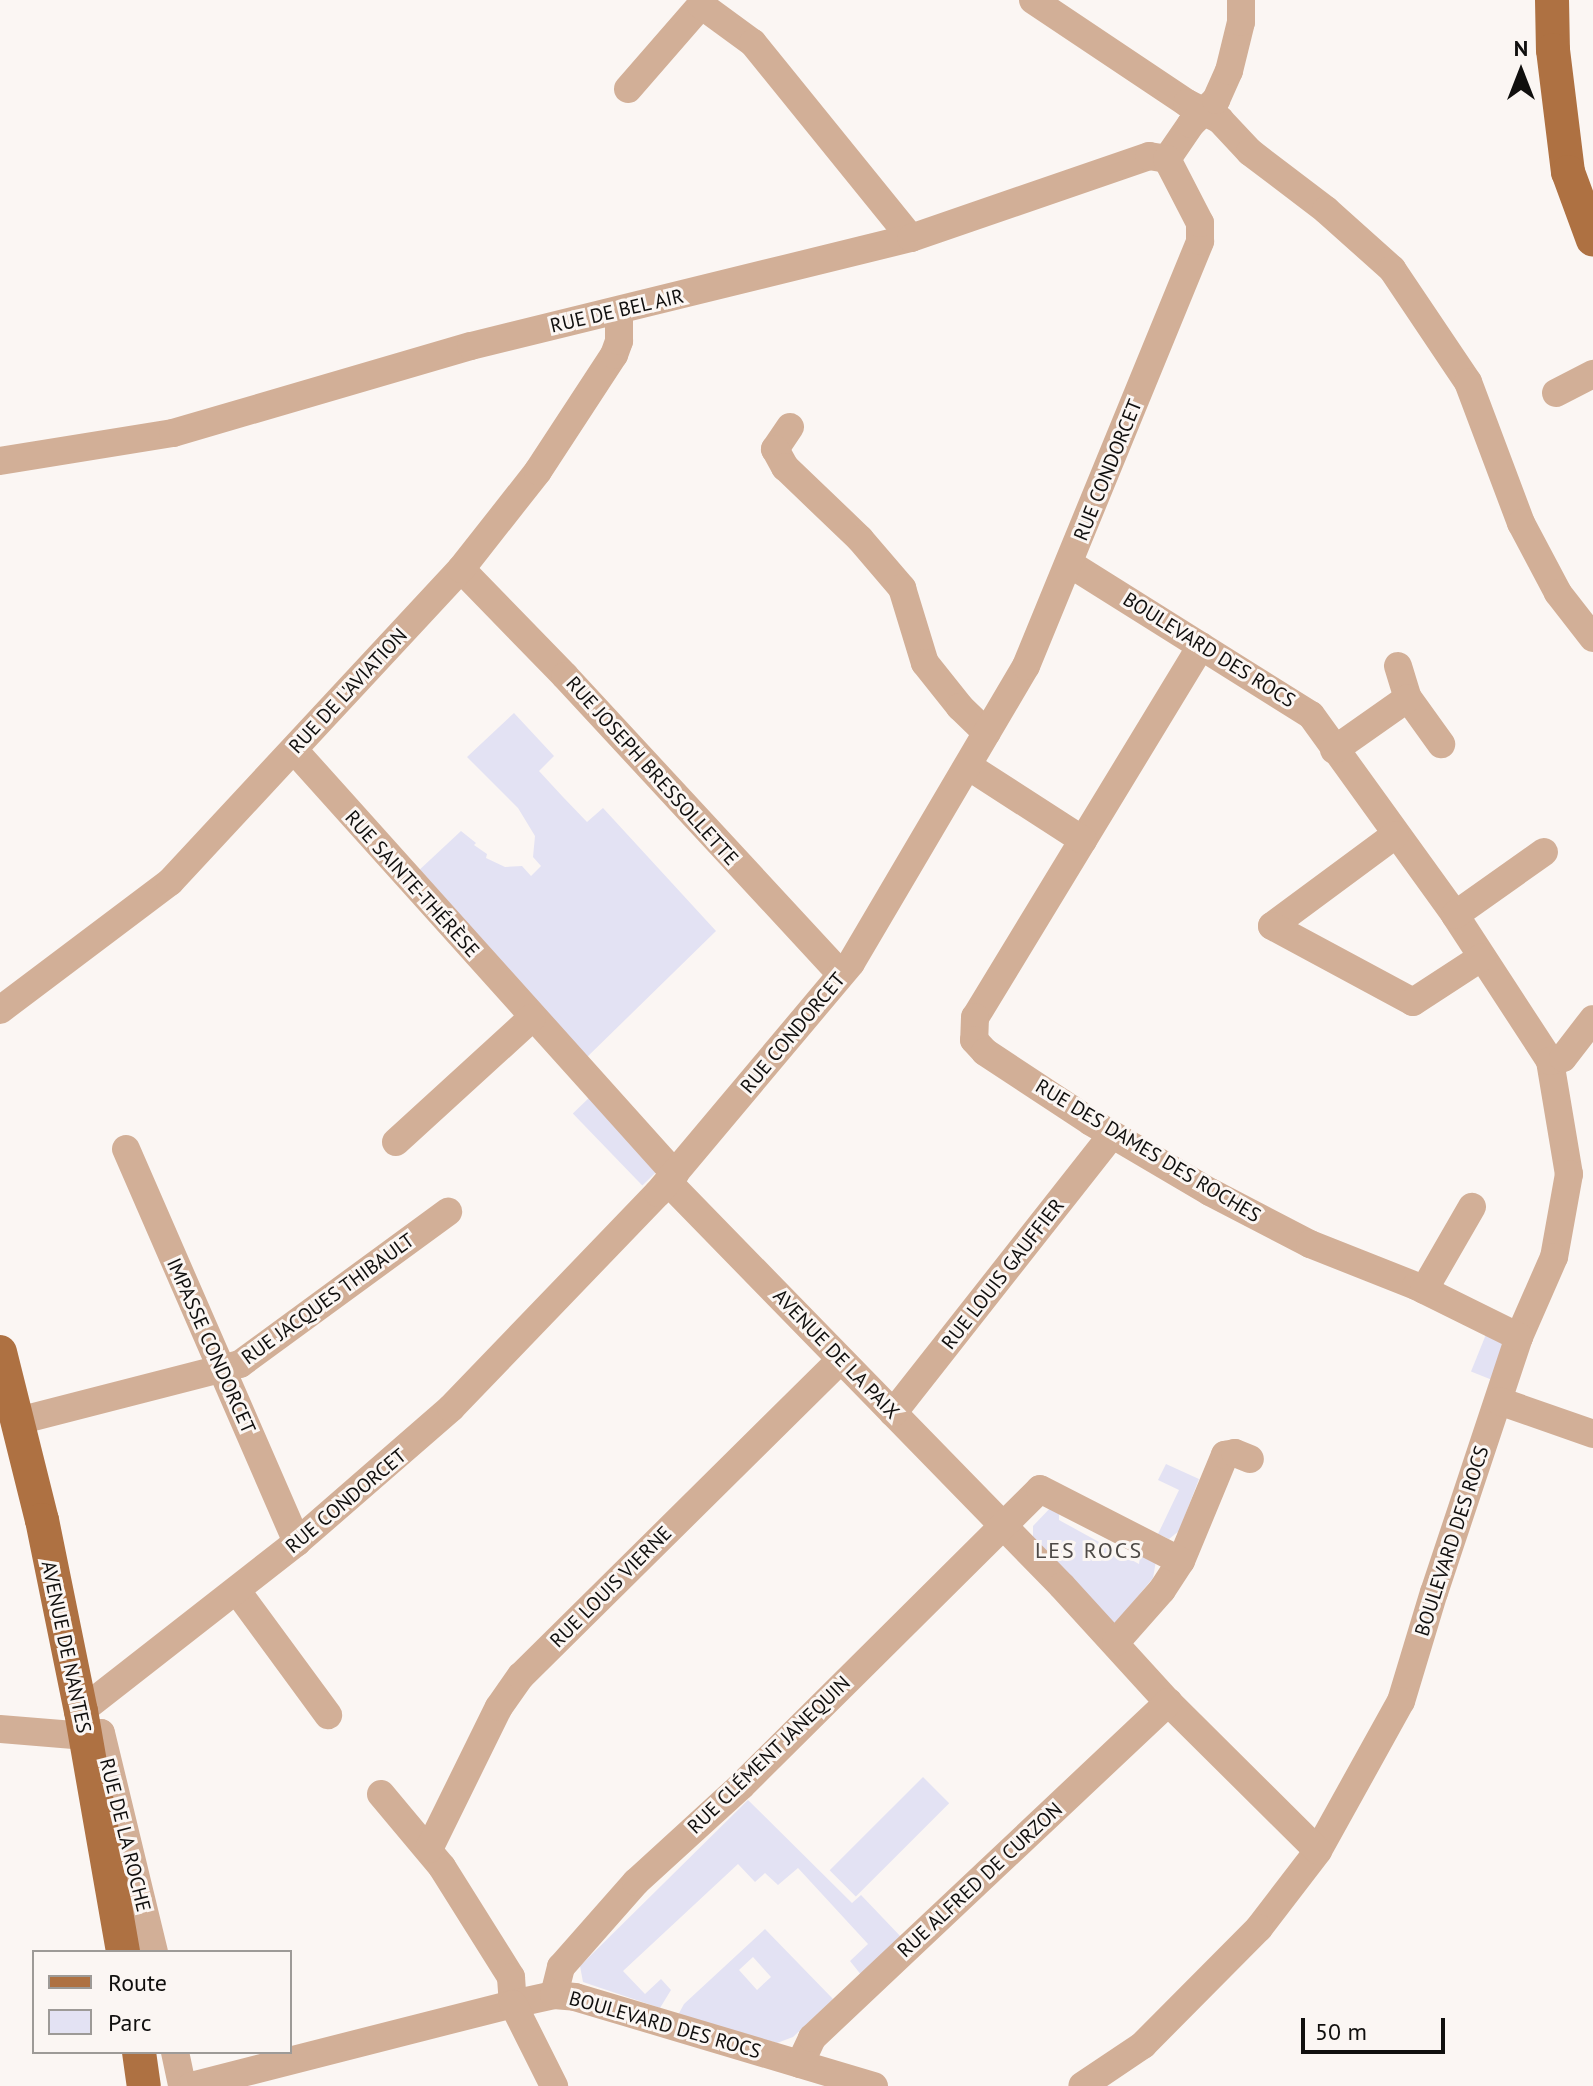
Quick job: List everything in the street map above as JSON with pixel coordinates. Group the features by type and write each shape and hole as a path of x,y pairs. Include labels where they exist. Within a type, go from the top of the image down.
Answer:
{"main road":[{"path":"1552,0 1553,50 1568,172 1593,240"},
{"name":"AVENUE DE NANTES","path":"0,1352 91,1720 90,1773 123,1950"},
{"path":"139,2054 144,2086"}],"street":[{"path":"1158,157 1216,100 1229,71 1241,22 1241,0"},
{"path":"1037,1 1187,103 1206,110 1235,133 1250,152 1326,210 1392,269 1468,382 1521,523 1558,593 1593,638"},
{"path":"628,89 701,5 753,43 911,238"},
{"name":"RUE DE BEL AIR","path":"0,461 173,433 471,346 911,238 1158,157"},
{"name":"RUE CONDORCET","path":"91,1720 451,1408 672,1178 841,974 1026,666 1202,233 1158,157"},
{"name":"RUE DE L'AVIATION","path":"0,1010 170,882 461,569 538,471 614,355 619,341 619,311"},
{"path":"1556,393 1592,381"},
{"path":"790,427 775,449 785,467 860,539 902,588 925,663 960,707 987,733"},
{"name":"BOULEVARD DES ROCS","path":"1070,564 1311,715 1455,915 1550,1061 1569,1174 1554,1257 1519,1337 1401,1701 1318,1851 1259,1928 1143,2045 1082,2086"},
{"name":"RUE JOSEPH BRESSOLLETTE","path":"461,569 565,676 841,974"},
{"path":"968,766 1083,840 1201,646"},
{"path":"1398,666 1408,698 1441,744"},
{"path":"1334,750 1408,698"},
{"name":"RUE SAINTE-THÉRÈSE","path":"294,750 672,1178"},
{"path":"1395,835 1272,926 1413,1002 1482,957"},
{"name":"RUE DES DAMES DES ROCHES","path":"1083,840 975,1017 972,1033 978,1047 1112,1135 1210,1192 1310,1244 1424,1290 1519,1337"},
{"path":"1455,915 1527,857"},
{"path":"396,1142 532,1018"},
{"path":"1550,1061 1563,1058 1593,1019"},
{"name":"RUE LOUIS GAUFFIER","path":"893,1413 1112,1135"},
{"name":"IMPASSE CONDORCET","path":"126,1149 297,1542"},
{"name":"AVENUE DE LA PAIX","path":"672,1178 840,1360 1116,1642 1168,1702 1318,1851"},
{"path":"1424,1290 1472,1207"},
{"name":"RUE JACQUES THIBAULT","path":"18,1421 240,1364 448,1212"},
{"name":"RUE LOUIS VIERNE","path":"429,1849 515,1683 840,1360"},
{"path":"1499,1401 1593,1434"},
{"path":"1116,1642 1162,1590 1181,1561 1225,1455 1235,1453 1250,1459"},
{"path":"1003,1526 1040,1489 1181,1561"},
{"name":"RUE CLÉMENT JANEQUIN","path":"554,1995 561,1967 636,1882 741,1786 1003,1526"},
{"path":"237,1591 328,1715"},
{"name":"RUE ALFRED DE CURZON","path":"800,2064 812,2038 1168,1702"},
{"path":"0,1729 91,1720"},
{"name":"RUE DE LA ROCHE","path":"91,1720 153,1950"},
{"path":"381,1794 429,1849 511,1977 513,2004 554,2086"},
{"name":"BOULEVARD DES ROCS","path":"191,2086 554,1995 575,1997 874,2086"},
{"path":"175,2054 182,2086"}],"green space":[{"path":"514,713 554,756 539,771 563,797 587,822 603,808 716,931 583,1061 416,873 461,831 487,854 486,858 505,867 522,866 531,876 541,866 533,857 535,836 518,808 467,757"},
{"path":"593,1094 662,1166 642,1185 573,1113"},
{"path":"1489,1327 1514,1337 1496,1382 1471,1372"},
{"path":"1166,1464 1199,1479 1179,1531 1169,1539 1158,1534 1179,1490 1158,1480"},
{"path":"1055,1503 1059,1503 1059,1520 1139,1564 1141,1549 1156,1561 1153,1578 1115,1624 1033,1539 1033,1526"},
{"path":"923,1777 949,1803 856,1897 830,1870"},
{"path":"748,1800 852,1903 861,1895 903,1939 862,1976 850,1961 868,1944 798,1868 778,1885 765,1873 755,1882 738,1864 623,1971 645,1994 661,1979 671,1990 660,2008 583,1982 580,1966"},
{"path":"765,1929 833,1999 793,2037 777,2043 678,2015 684,2004","holes":["753,1957 771,1977 757,1990 739,1970"]}],"district":[{"name":"LES ROCS","path":"1089,1551"}]}
